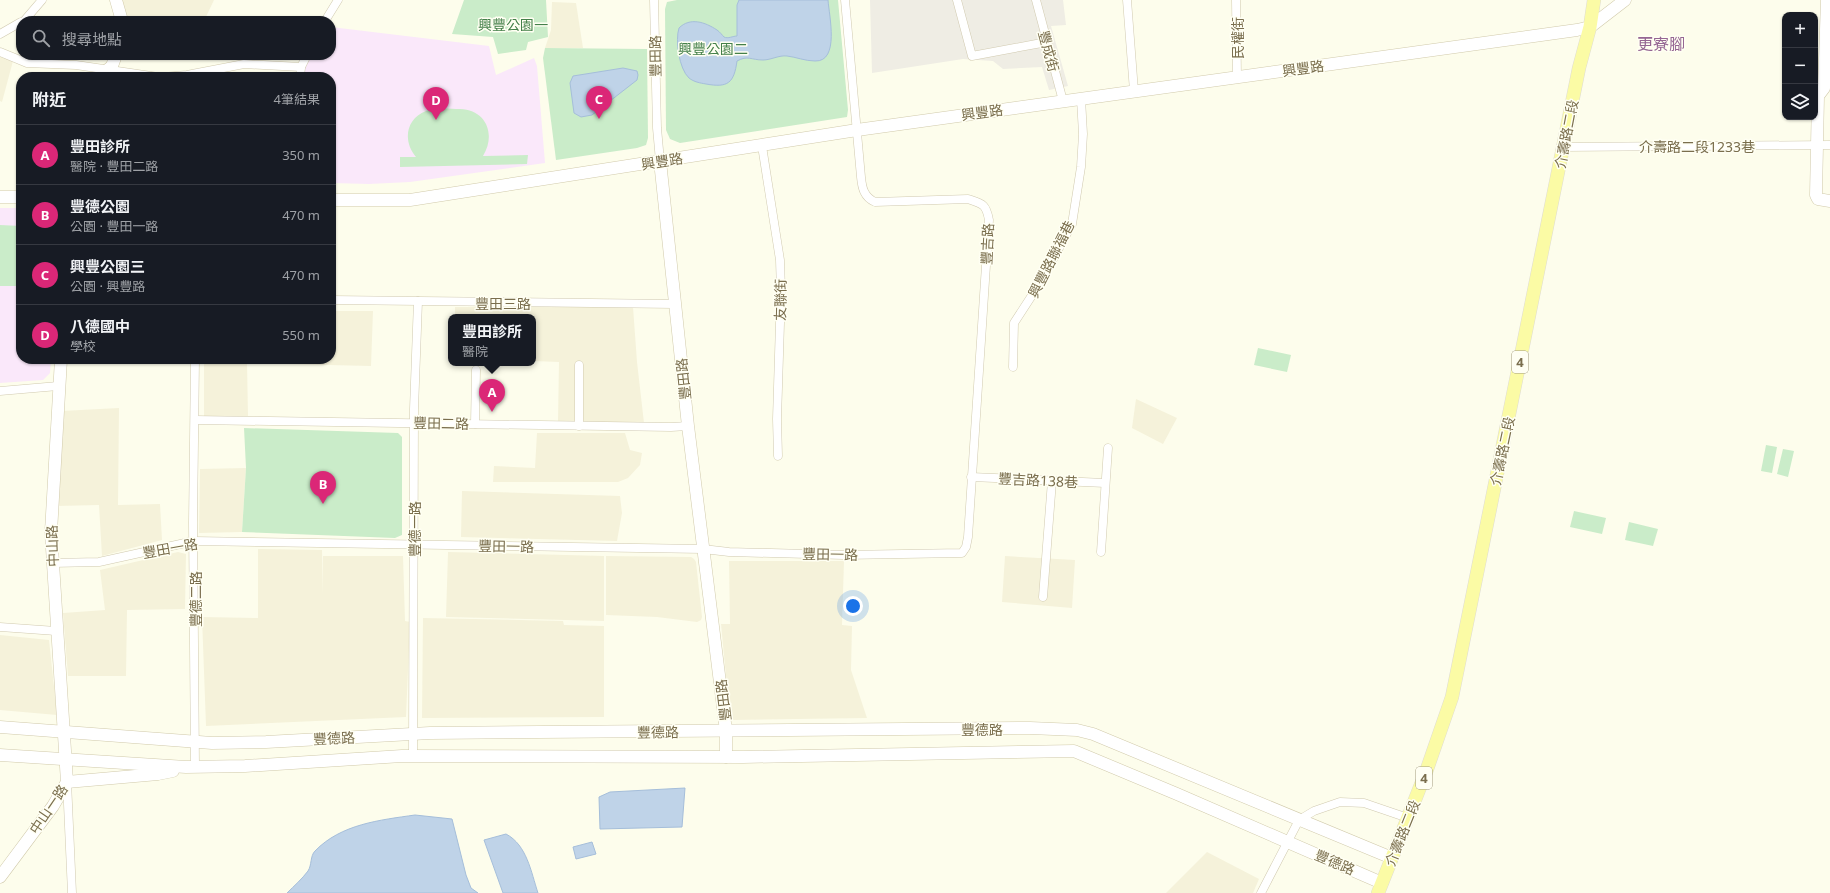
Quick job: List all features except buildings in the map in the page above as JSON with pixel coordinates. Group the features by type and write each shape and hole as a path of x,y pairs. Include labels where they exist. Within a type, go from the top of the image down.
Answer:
{"main road":[{"path":"116,0 121,16"},
{"name":"介壽路二段","path":"1380,888 1408,818 1452,697 1578,68 1590,27 1594,0"},
{"name":"興豐路","path":"336,200 410,200 857,130 1558,33 1590,27 1625,0"},
{"path":"1828,0 1824,88 1818,96 1816,195 1818,199 1830,201"},
{"path":"106,72 112,66 114,60"},
{"name":"豐田路","path":"660,162 688,426 726,731 726,757"},
{"path":"0,197 16,197"},
{"name":"中山路","path":"60,364 51,507 52,563 64,732"},
{"name":"豐德路","path":"0,727 196,742 266,742 413,733 1030,728 1077,730 1093,734 1392,858"},
{"name":"中山一路","path":"0,877 53,806 67,782 64,732"},
{"name":"豐德路","path":"0,755 190,767 413,756 726,757 1074,751 1288,841 1380,888"},
{"path":"67,782 158,774 190,767"}],"street":[{"path":"27,16 42,0"},
{"path":"328,16 338,0"},
{"name":"豐田路","path":"654,0 657,128 660,162"},
{"name":"豐吉路","path":"845,0 863,189 868,199 875,202 968,199 982,204 987,208 989,220 968,538 966,547 962,553"},
{"path":"957,0 972,56 1047,42"},
{"name":"豐成街","path":"1036,0 1063,101"},
{"path":"1127,0 1134,91"},
{"name":"民權街","path":"1236,0 1237,77"},
{"path":"0,34 16,25"},
{"path":"0,52 16,59"},
{"path":"20,60 27,63 76,65 98,72"},
{"path":"300,72 304,60"},
{"path":"206,72 244,64 301,67"},
{"name":"興豐路聯福巷","path":"1013,367 1014,323 1040,283 1072,224 1081,167 1083,134 1081,99"},
{"name":"介壽路二段1233巷","path":"1563,147 1830,145"},
{"name":"友聯街","path":"762,146 780,260 781,291 777,419 778,456"},
{"name":"豐田三路","path":"336,300 675,304"},
{"name":"豐德一路","path":"413,756 414,422 418,301"},
{"name":"豐德二路","path":"190,767 196,742 194,541 195,364"},
{"path":"579,364 579,426"},
{"path":"475,424 476,370"},
{"path":"0,391 58,386"},
{"name":"豐田二路","path":"195,420 414,422 579,426 688,426"},
{"path":"1101,552 1108,448"},
{"name":"豐吉路138巷","path":"971,477 1105,483"},
{"path":"1043,597 1052,481"},
{"name":"豐田一路","path":"52,563 99,562 194,541 703,549 729,552 844,555 962,553"},
{"path":"0,627 56,631"},
{"path":"67,782 72,893"},
{"path":"1261,893 1298,820 1314,811 1340,802 1364,803 1408,818"}],"shaded area":[{"path":"119,0 214,0 206,16 123,16"},
{"path":"870,0 1063,0 1066,25 1051,26 1068,86 1049,90 1042,67 1003,69 993,61 963,59 872,73"},
{"path":"552,2 576,3 583,48 545,48 551,30"},
{"path":"336,28 489,46 496,75 534,58 537,66 545,163 410,182 369,184 336,183 336,72 303,72 304,66 308,60 336,60"},
{"path":"0,54 13,61 2,102 0,101"},
{"path":"0,208 16,208 16,364 51,364 50,373 43,380 0,383"},
{"path":"455,307 633,307 637,362 644,423 558,421 559,362 536,361 536,314 455,314"},
{"path":"336,311 373,311 371,366 288,364 336,364"},
{"path":"204,364 247,364 248,416 204,416"},
{"path":"1136,399 1177,418 1163,444 1132,428"},
{"path":"119,408 118,505 160,504 162,540 102,556 99,505 56,506 62,411"},
{"path":"537,433 625,433 630,450 642,453 640,465 628,478 618,482 493,482 494,466 535,468"},
{"path":"246,468 242,532 199,533 200,469"},
{"path":"462,491 620,496 622,513 617,541 461,537"},
{"path":"258,549 322,550 323,595 323,556 403,556 405,621 410,622 406,717 206,726 202,617 258,618"},
{"path":"178,552 186,554 185,609 127,610 126,676 68,676 63,613 105,610 100,570"},
{"path":"448,552 604,556 604,621 446,617"},
{"path":"606,556 691,557 694,559 696,562 702,617 701,620 697,622 657,617 606,615"},
{"path":"1005,556 1075,560 1072,608 1002,602"},
{"path":"729,561 844,561 842,625 852,626 851,670 867,718 733,720 730,717 721,624 730,624"},
{"path":"423,618 563,621 564,625 604,626 604,717 422,718"},
{"path":"0,635 49,640 57,715 0,710"},
{"path":"1207,852 1259,879 1253,893 1166,893"}],"green space":[{"name":"興豐公園一","path":"464,0 546,0 548,37 528,42 526,50 498,54 493,37 452,34"},
{"name":"興豐公園二","path":"677,0 838,0 848,110 847,117 680,143 670,139 666,130 665,9 667,2"},
{"path":"545,48 647,49 648,138 646,145 637,148 556,160 543,58"},
{"path":"430,110 469,110 477,114 483,119 486,125 489,132 489,140 483,156 528,155 527,164 400,167 400,157 416,157 409,145 408,138 408,131 414,119"},
{"path":"0,225 16,226 16,286 0,286"},
{"path":"1258,348 1291,355 1287,372 1254,365"},
{"path":"244,428 398,433 402,437 402,535 395,538 242,532 246,468"},
{"path":"1766,445 1777,447 1772,473 1761,471"},
{"path":"1783,449 1794,451 1788,477 1777,474"},
{"path":"1574,511 1606,518 1602,534 1570,527"},
{"path":"1629,522 1658,529 1653,546 1625,540"}],"water":[{"path":"739,0 828,0 831,36 828,54 823,59 815,61 784,56 763,60 744,58 737,61 732,79 725,84 720,85 697,82 689,78 680,61 677,40 679,28 688,23 698,22 712,27 726,38 737,36 737,5"},
{"path":"623,68 637,71 637,80 592,115 581,117 574,113 570,83 573,76"},
{"path":"685,788 682,827 600,829 599,797 610,792"},
{"path":"415,815 452,819 466,875 471,888 478,893 287,893 308,871 312,855 325,842 349,829 375,821"},
{"path":"506,834 519,845 524,852 538,893 503,893 484,840"},
{"path":"592,842 596,854 576,859 573,847"}],"place":[{"name":"興豐公園三","path":"599,119"},
{"name":"八德國中","path":"436,120"},
{"name":"豐田診所","path":"492,412"},
{"name":"豐德公園","path":"323,504"}],"district":[{"name":"更寮腳","path":"1661,44"}]}
